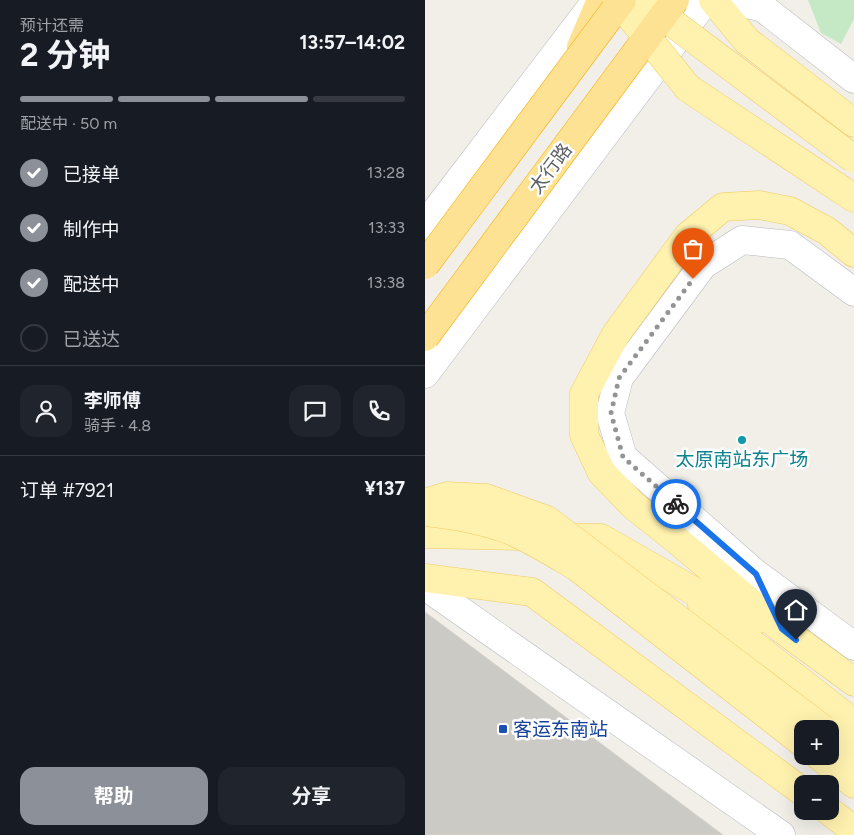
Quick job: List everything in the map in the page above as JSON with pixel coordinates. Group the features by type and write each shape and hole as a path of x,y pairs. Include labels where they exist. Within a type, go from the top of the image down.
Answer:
{"highway":[{"path":"572,66 599,0"},
{"path":"425,265 622,0"},
{"name":"太行路","path":"425,337 675,0"}],"main road":[{"path":"425,225 599,0"},
{"path":"617,0 688,88 854,198"},
{"path":"642,0 854,159"},
{"path":"425,374 706,0"},
{"path":"713,0 747,41 854,123"},
{"path":"731,0 763,8 854,79"},
{"path":"854,253 827,232 790,211 759,205 723,207 688,236 615,334 584,394 584,435 602,473 634,506 782,629 854,682"},
{"path":"854,292 790,245 742,240 703,264 619,378 611,413 623,457 756,574 854,646"},
{"path":"425,503 447,496 485,498 547,520 811,720"},
{"path":"425,512 460,516 509,530 541,546 577,568 794,736"},
{"path":"425,534 601,538 706,598 782,629"},
{"path":"655,569 854,723"},
{"path":"756,574 782,629"},
{"path":"425,578 532,592 794,785"},
{"path":"425,586 781,835"},
{"path":"839,741 854,752"},
{"path":"830,765 854,784"},
{"path":"839,819 854,830"}],"green space":[{"path":"808,0 854,0 854,19 841,44 821,33"}],"building":[{"name":"客运东南站","path":"425,612 723,835 425,835"}],"way so far":[{"path":"676,504 623,457 611,413 619,378 693,279"}],"place":[{"name":"太原南站东广场","path":"742,440"},
{"name":"客运东南站","path":"503,729"}],"route":[{"path":"676,504 756,574 782,629 796,640"}]}
